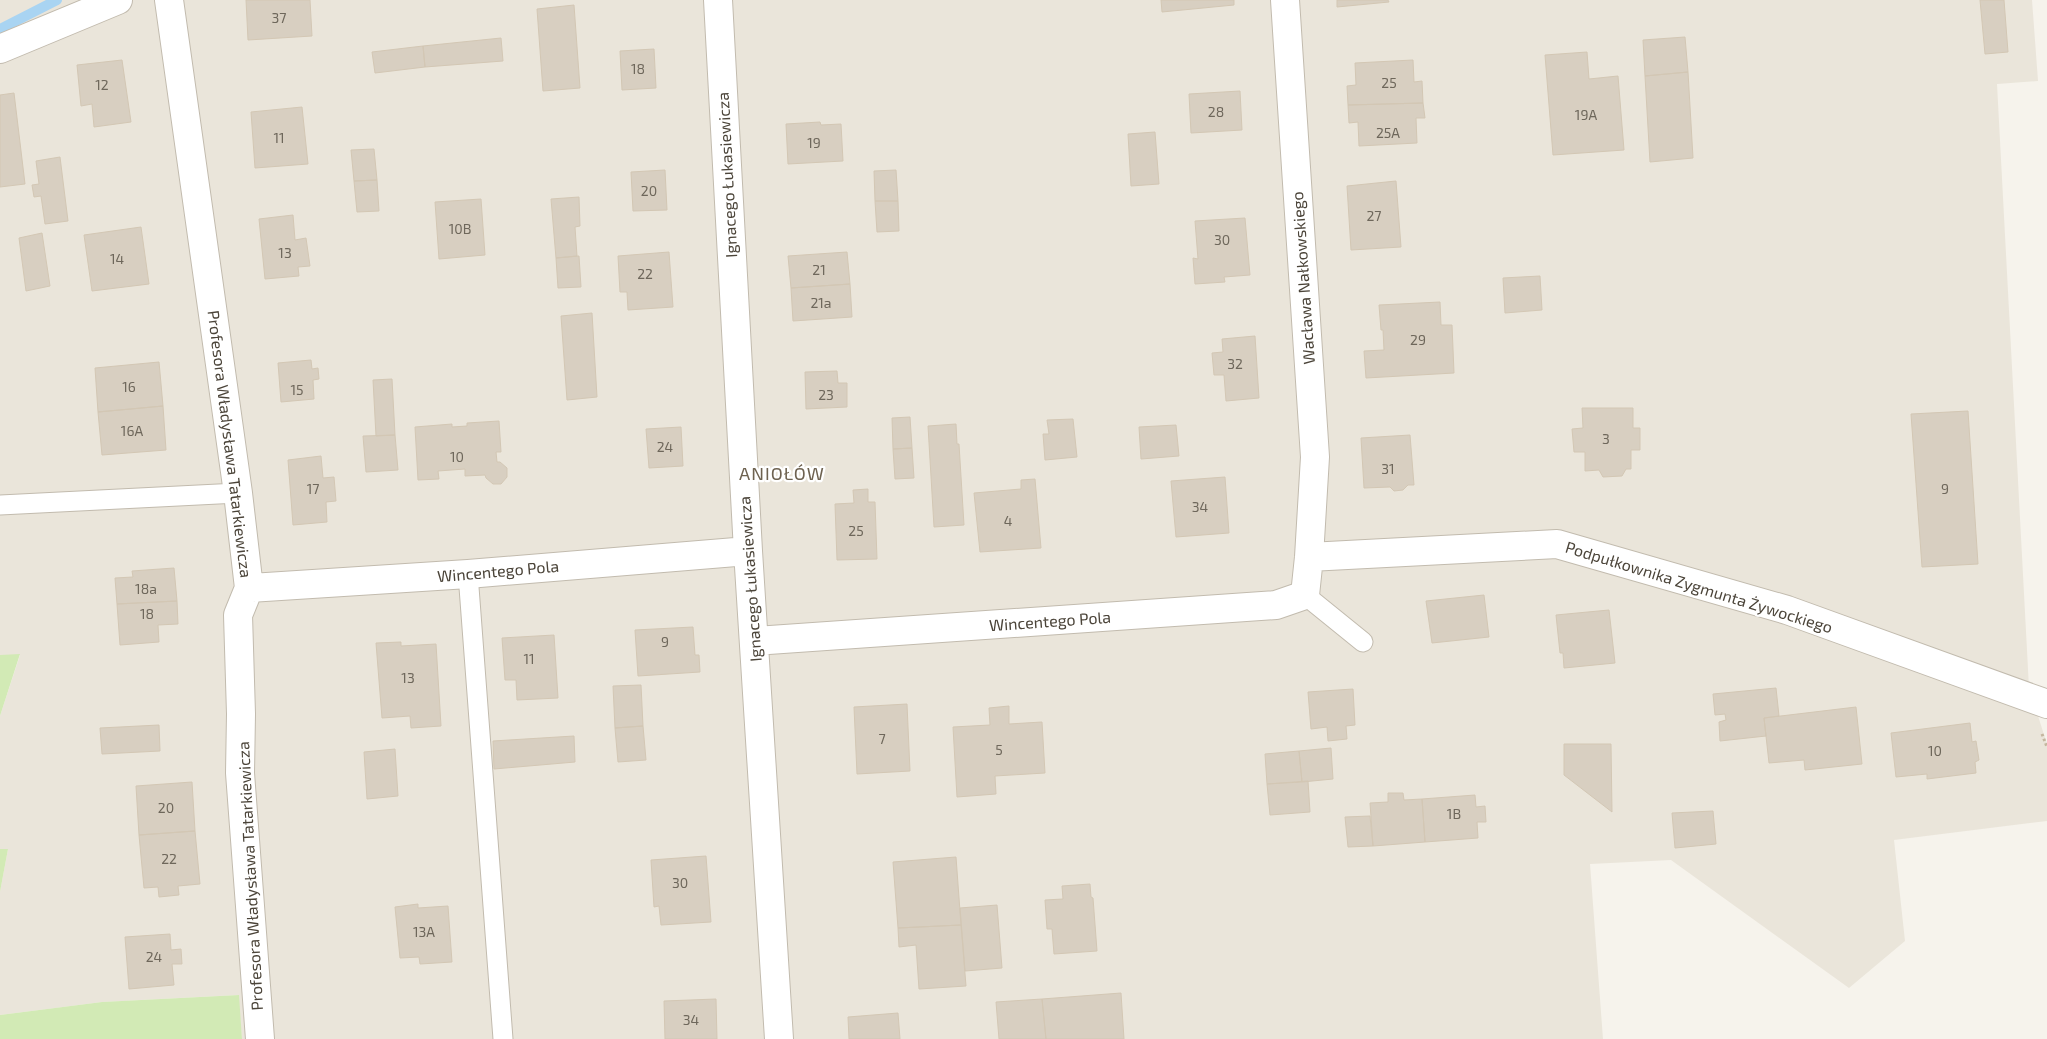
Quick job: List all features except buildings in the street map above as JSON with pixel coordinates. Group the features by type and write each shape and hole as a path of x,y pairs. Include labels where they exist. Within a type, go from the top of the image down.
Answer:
{"street":[{"path":"0,49 118,0"},
{"name":"Profesora Władysława Tatarkiewicza","path":"169,0 238,493 249,588 238,614 242,714 240,773 260,1039"},
{"name":"Ignacego Łukasiewicza","path":"718,0 748,550 779,1039"},
{"name":"Wacława Nałkowskiego","path":"1284,0 1315,457 1309,557"},
{"name":"Podpułkownika Zygmunta Żywockiego","path":"1309,557 1557,544 1788,610 2047,704"},
{"name":"Wincentego Pola","path":"249,588 468,574 748,550"},
{"path":"1305,595 1309,557"},
{"name":"Wincentego Pola","path":"754,641 1276,605 1305,595"}],"lane":[{"path":"0,505 238,493"},
{"path":"468,574 503,1039"},
{"path":"1305,595 1363,642"}],"shaded area":[{"path":"0,0 2032,0 2038,81 1997,84 2029,688 2047,744 2047,821 1894,840 1905,941 1849,988 1671,860 1590,864 1603,1039 242,1039 238,995 102,1002 0,1015 0,892 8,849 0,849 0,716 20,655 0,655"}],"green space":[{"path":"20,654 0,716 0,655"},
{"path":"0,849 8,849 0,892"},
{"path":"239,995 242,1039 0,1039 0,1015 102,1002"}],"waterway":[{"path":"0,29 57,0"}],"district":[{"name":"ANIOŁÓW","path":"782,474"}]}
